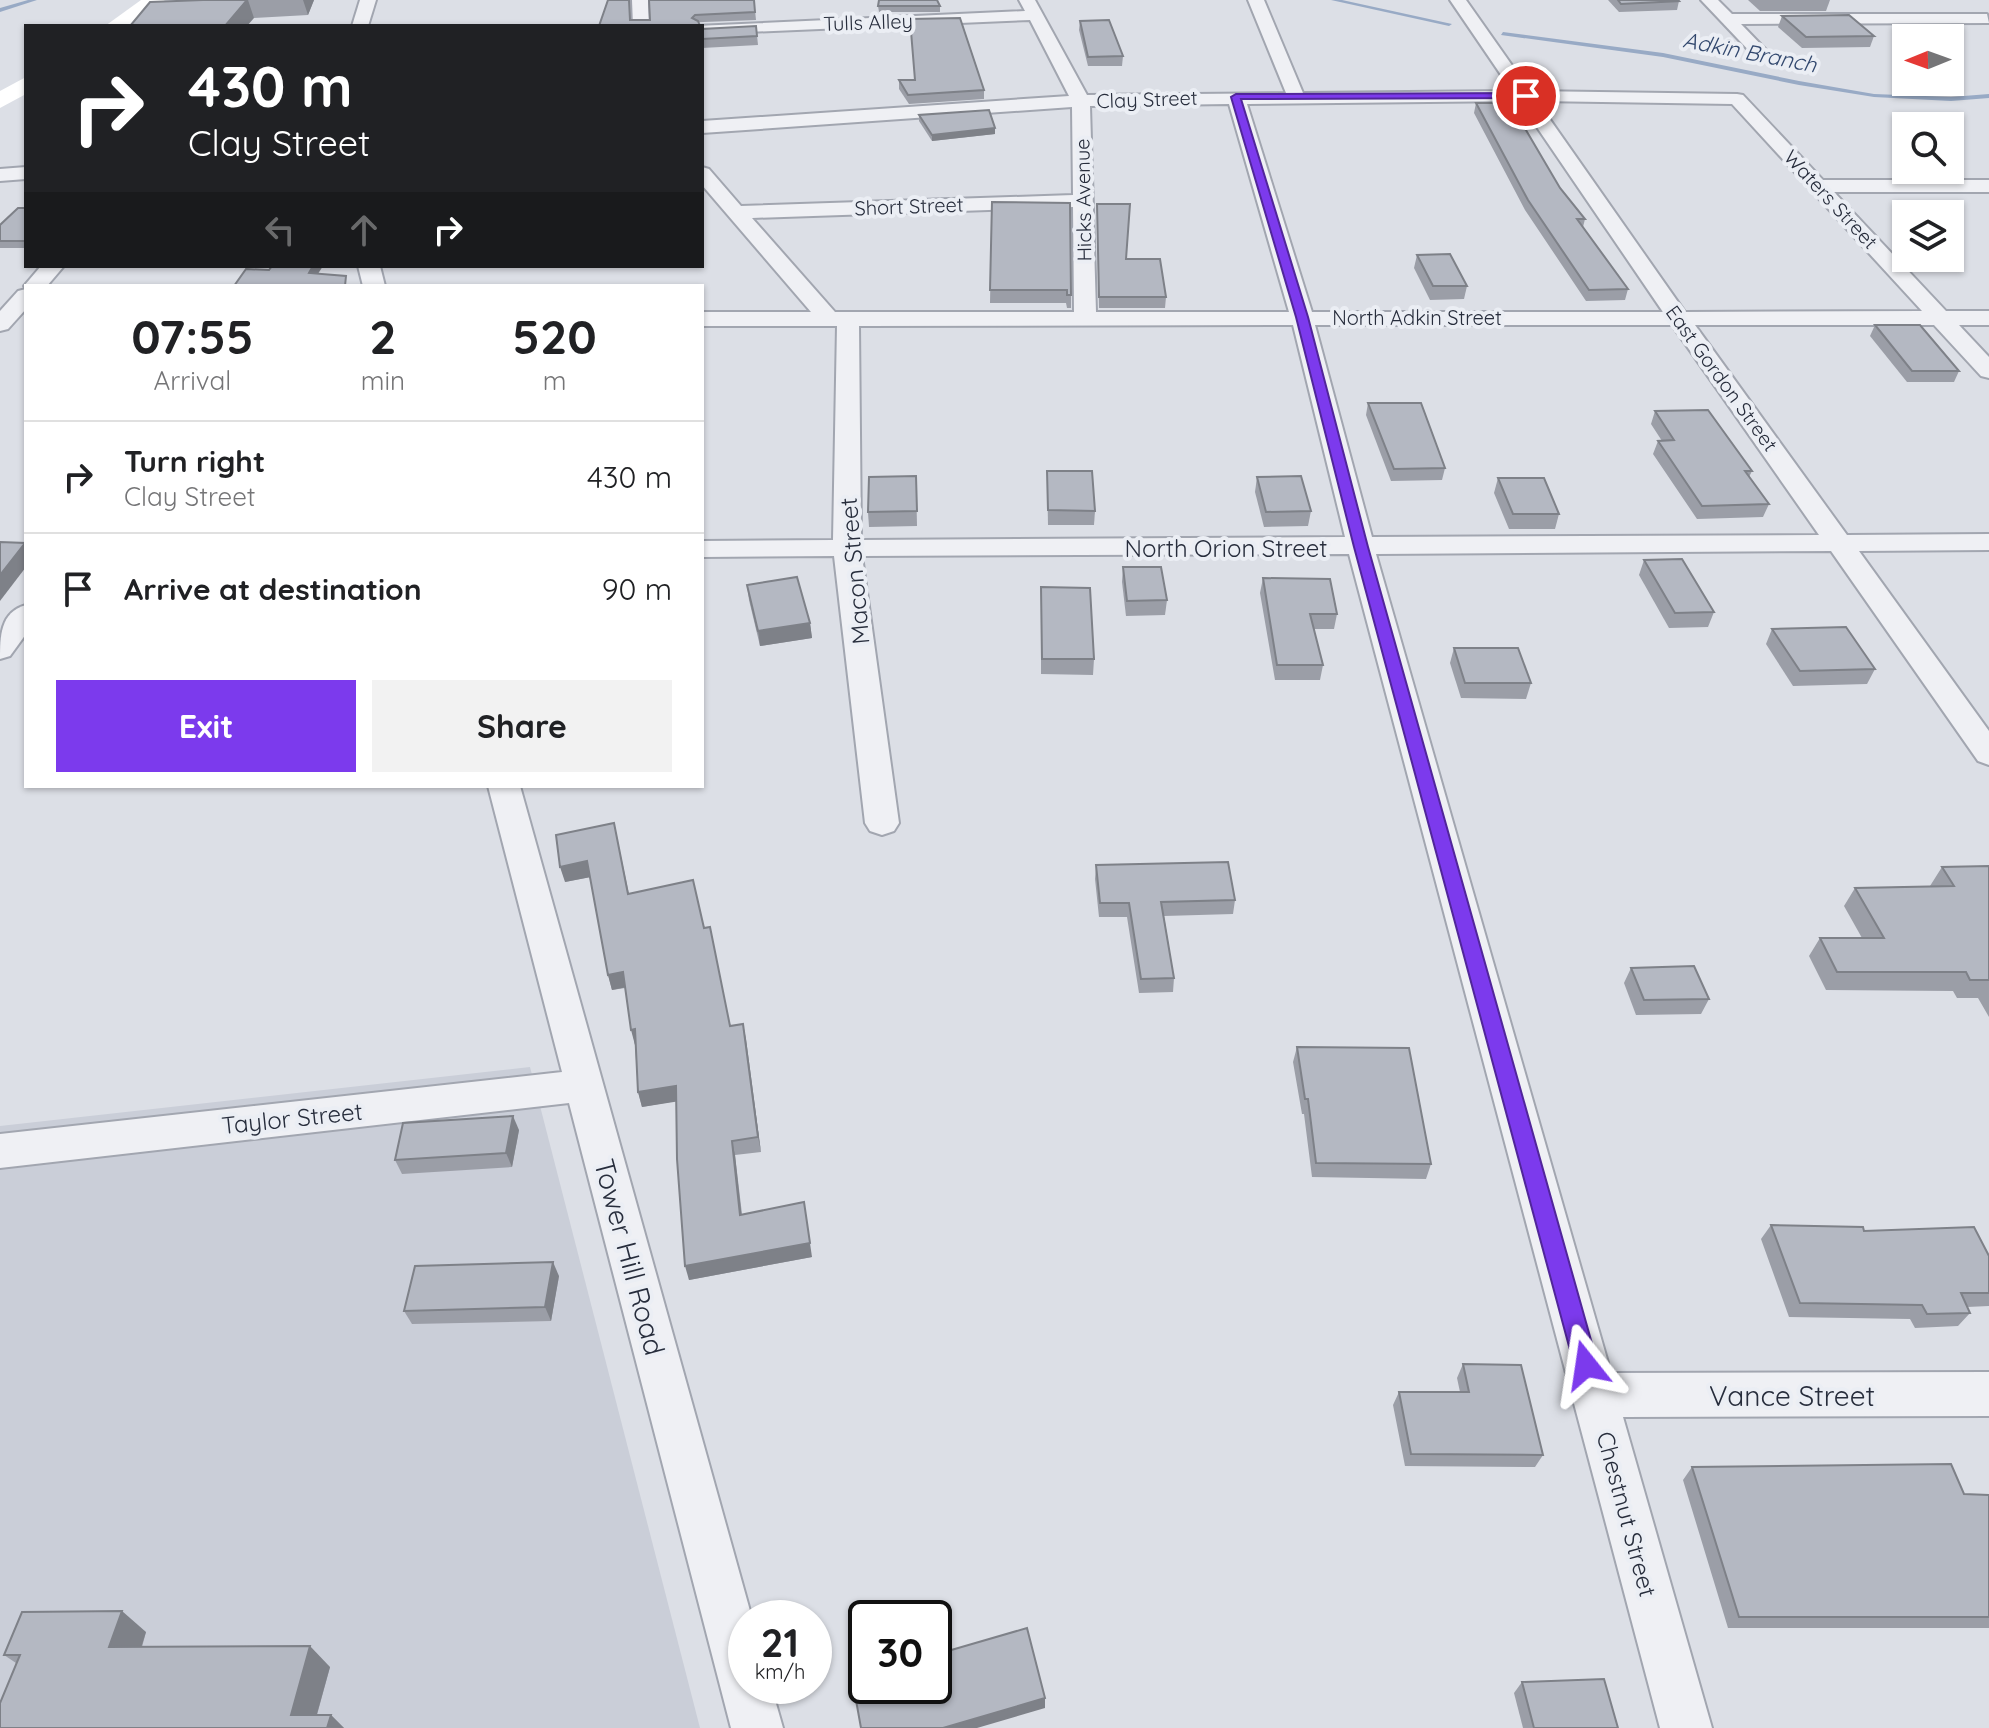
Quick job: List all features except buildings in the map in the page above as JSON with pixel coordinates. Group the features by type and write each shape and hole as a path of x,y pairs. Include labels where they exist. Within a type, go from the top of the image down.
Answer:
{"street":[{"path":"118,24 155,0"},
{"path":"361,24 368,0"},
{"path":"640,0 641,24"},
{"path":"1256,0 1296,96"},
{"name":"East Gordon Street","path":"1458,0 1678,317 1989,754"},
{"path":"1709,0 1761,53"},
{"path":"1962,0 1988,20"},
{"name":"Tulls Alley","path":"704,29 1031,7"},
{"name":"Hicks Avenue","path":"1031,7 1080,101 1085,317"},
{"path":"1730,19 1988,20"},
{"path":"0,101 24,85"},
{"name":"Clay Street","path":"704,127 1080,101 1296,96 1737,99"},
{"name":"Chestnut Street","path":"1236,97 1302,317 1361,547 1686,1728"},
{"name":"Waters Street","path":"1737,99 1989,371"},
{"path":"0,175 24,173"},
{"path":"704,175 838,318"},
{"path":"1819,186 1989,186"},
{"name":"Short Street","path":"736,212 1083,201"},
{"path":"37,284 51,268"},
{"path":"8,319 24,299"},
{"name":"Macon Street","path":"838,318 847,549 882,823"},
{"name":"North Adkin Street","path":"704,319 1989,318"},
{"name":"North Orion Street","path":"704,549 1989,542"},
{"path":"0,650 24,617"},
{"name":"Tower Hill Road","path":"505,788 757,1728"},
{"name":"Taylor Street","path":"0,1151 584,1085"},
{"name":"Vance Street","path":"1595,1395 1989,1394"}],"shaded area":[{"path":"530,1067 700,1728 0,1728 0,1126"}],"waterway":[{"name":"Adkin Branch","path":"0,10 34,0"},
{"name":"Adkin Branch","path":"1334,0 1449,24"},
{"name":"Adkin Branch","path":"1503,34 1663,55 1874,95 1912,99 1989,96"}],"route":[{"path":"1526,96 1236,97 1302,317 1361,547 1586,1365"}]}
